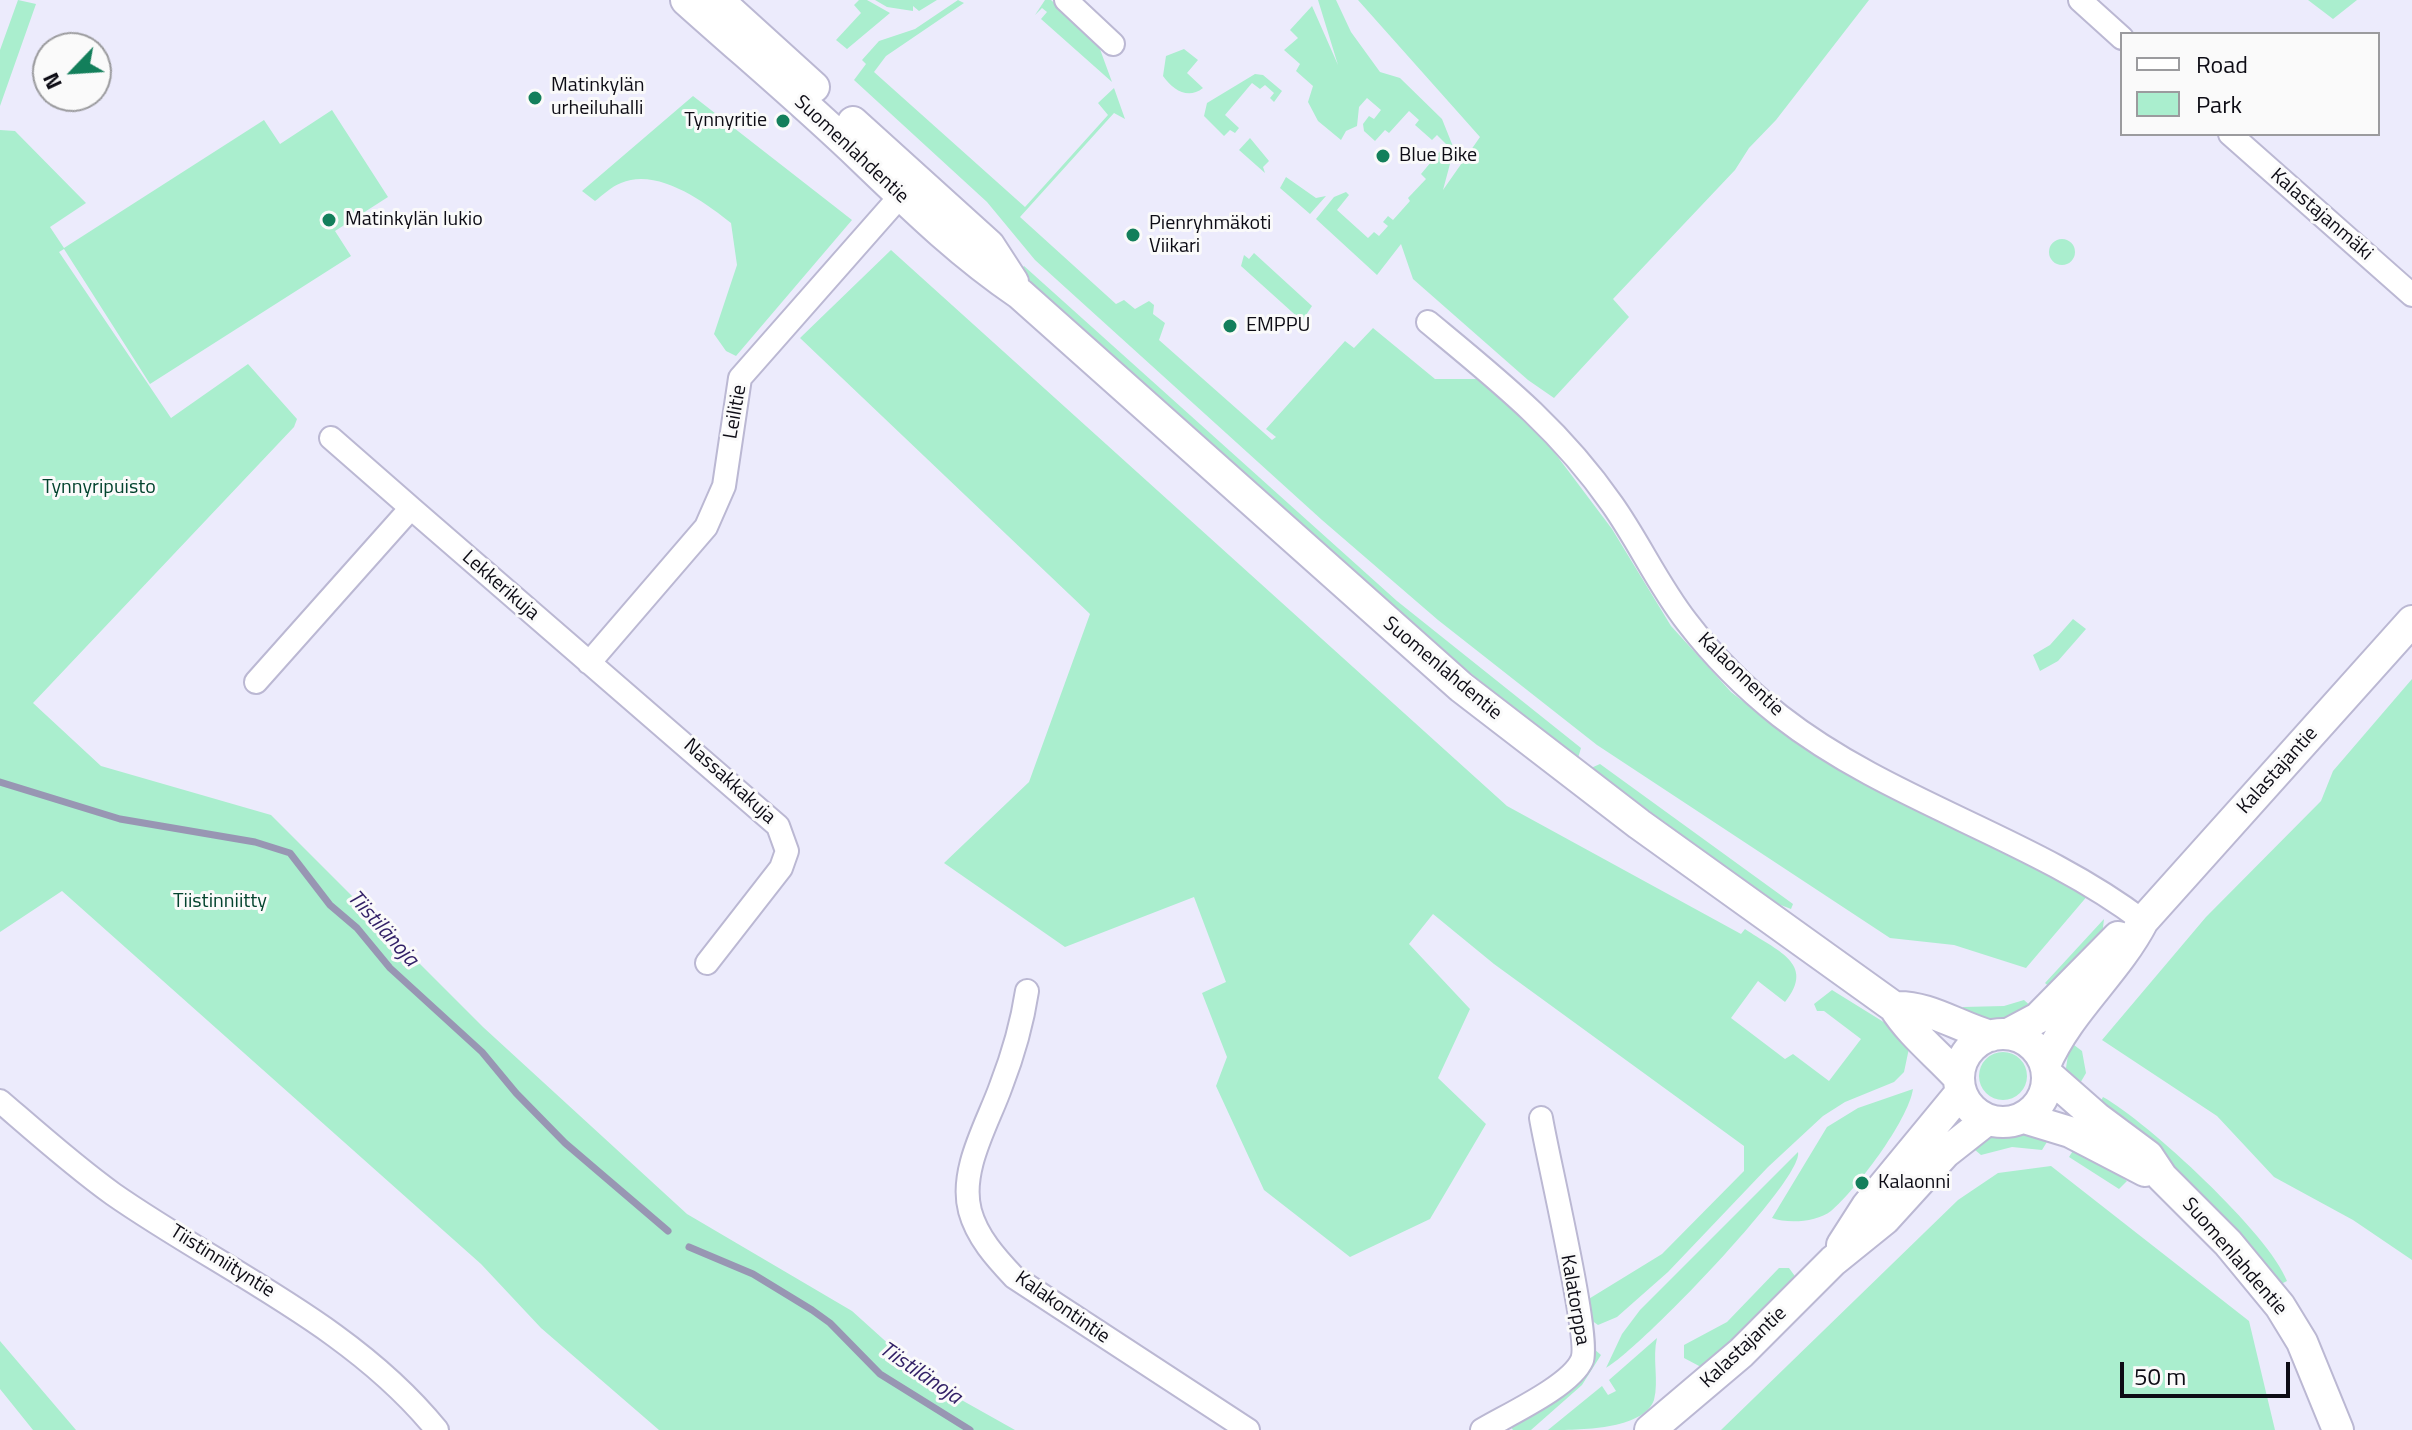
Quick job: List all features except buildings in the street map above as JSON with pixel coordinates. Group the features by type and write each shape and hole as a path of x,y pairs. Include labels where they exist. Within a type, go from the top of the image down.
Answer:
{"main road":[{"name":"Suomenlahdentie","path":"686,0 863,159 908,187"},
{"name":"Suomenlahdentie","path":"718,0 908,187 972,261 1020,294 1461,687 1651,833 1894,1007 1905,1025 1926,1041 1959,1085"},
{"name":"Kalastajantie","path":"2046,1070 2055,1041 2126,954 2143,921 2412,621"},
{"name":"Kalastajantie","path":"2000,1035 2038,1018 2112,941 2143,921"},
{"name":"Suomenlahdentie","path":"1894,1007 1913,1006 1959,1027 2000,1035"},
{"path":"2000,1035 2027,1041 2046,1070 2042,1100 2024,1118 2006,1123 1987,1120 1971,1109 1959,1085 1965,1056 1981,1040 2000,1035"},
{"name":"Suomenlahdentie","path":"2046,1070 2097,1118 2148,1156 2162,1177 2228,1243 2280,1306 2302,1342 2338,1430"},
{"name":"Kalastajantie","path":"1833,1261 1867,1206 1959,1085"},
{"name":"Suomenlahdentie","path":"2024,1118 2070,1132 2138,1168 2162,1177"},
{"name":"Kalastajantie","path":"1650,1430 1741,1353 1833,1261 1885,1219 1945,1153 1987,1120"}],"street":[{"path":"1066,0 1113,44"},
{"path":"2080,0 2120,36"},
{"name":"Kalastajanmäki","path":"2232,136 2412,295"},
{"name":"Leilitie","path":"589,663 706,527 717,508 724,486 740,378 908,187"},
{"name":"Kalaonnentie","path":"1428,322 1547,423 1612,503 1687,622 1739,680 1781,717 1822,745 1883,778 2089,881 2143,921"},
{"name":"Lekkerikuja","path":"331,438 589,663"},
{"path":"256,682 411,508"},
{"name":"Nassakkakuja","path":"589,663 767,815 783,837 787,851 781,868 707,963"},
{"name":"Kalakontintie","path":"1027,991 1021,1028 968,1181 970,1209 979,1232 993,1254 1025,1284 1248,1430"},
{"name":"Tiistinniityntie","path":"0,1101 112,1193 293,1305 380,1372 437,1430"},
{"name":"Kalatorppa","path":"1482,1430 1562,1382 1577,1368 1584,1353 1582,1328 1541,1118"}],"green space":[{"path":"18,0 36,4 0,106 0,50"},
{"path":"859,0 867,0 890,13 847,49 836,40 861,13 854,5"},
{"path":"875,0 937,0 919,11 913,6 913,11 887,7"},
{"path":"958,0 964,3 886,56 874,72 1025,207 1108,115 1098,103 1114,88 1125,119 1114,113 1020,217 1116,304 1124,300 1135,309 1149,301 1154,305 1153,314 1165,323 1159,340 1272,440 1276,437 1266,429 1345,341 1354,348 1373,328 1435,379 1478,379 1539,432 1612,529 1671,626 1731,692 1792,739 2089,894 2026,968 1954,945 1890,938 1597,745 1438,620 1322,520 1035,260 987,202 854,80 866,64 862,60 879,41 915,29"},
{"path":"1045,0 1051,0 1097,41 1112,82 1041,19 1047,12 1042,8 1035,15"},
{"path":"1318,0 1336,0 1351,32 1380,72 1400,78 1442,119 1454,149 1443,190 1480,137 1358,0 1869,0 1776,120 1749,148 1735,170 1613,299 1629,317 1554,398 1528,380 1413,279 1401,244 1377,275 1316,219 1334,197 1346,192 1349,195 1337,210 1368,238 1374,232 1379,236 1388,226 1383,222 1388,216 1393,220 1410,201 1408,198 1426,179 1421,174 1446,144 1437,135 1432,140 1415,125 1419,120 1409,111 1389,133 1385,130 1375,141 1364,131 1363,124 1369,116 1374,119 1381,110 1367,98 1359,107 1357,126 1346,131 1341,140 1318,121 1308,102 1313,86 1296,71 1300,64 1284,50 1298,38 1290,30 1312,6 1338,65"},
{"path":"2308,0 2357,0 2333,19"},
{"path":"1184,49 1198,60 1187,73 1203,88 1197,92 1181,92 1163,76 1166,56"},
{"path":"1255,74 1263,75 1282,91 1274,102 1270,98 1274,93 1265,85 1260,89 1252,83 1225,115 1239,128 1235,133 1230,130 1224,136 1204,116 1207,103"},
{"path":"693,96 852,220 736,356 726,351 714,334 737,265 731,223 694,197 665,183 635,179 611,188 595,201 582,191"},
{"name":"Tiistinniitty","path":"332,110 388,197 335,231 351,256 150,384 64,249 59,252 171,418 248,364 297,419 294,427 33,703 101,766 271,815 483,1027 687,1214 852,1311 933,1384 1015,1430 659,1430 541,1328 481,1264 62,891 0,932 0,130 15,131 86,203 50,227 64,248 264,120 280,144"},
{"path":"1250,138 1269,161 1263,167 1265,173 1239,150"},
{"path":"1286,177 1316,198 1326,196 1310,214 1280,188"},
{"path":"2062,239 2071,243 2075,252 2071,261 2062,265 2053,261 2049,252 2053,243"},
{"path":"891,250 1507,806 1741,934 1745,929 1788,959 1796,977 1794,989 1785,1002 1758,981 1731,1018 1785,1059 1793,1054 1829,1081 1861,1039 1824,1011 1817,1011 1814,1004 1832,990 1911,1039 1904,1072 1894,1082 1845,1102 1823,1116 1768,1167 1668,1272 1617,1317 1598,1325 1591,1320 1587,1300 1662,1254 1744,1171 1744,1146 1494,964 1433,914 1409,944 1470,1009 1438,1078 1486,1124 1430,1219 1350,1257 1264,1190 1216,1086 1227,1057 1202,993 1226,982 1194,897 1065,947 944,863 1029,782 1090,614 800,338"},
{"path":"1254,253 1312,306 1302,321 1241,266 1244,255 1249,259"},
{"path":"1024,266 1397,601 1581,748 1578,758 1433,642 1292,522 1019,271"},
{"path":"2073,619 2086,629 2058,661 2040,671 2033,655 2050,645"},
{"path":"2412,679 2412,1260 2353,1220 2274,1177 2217,1116 2102,1040 2206,917 2321,801 2333,771"},
{"path":"1600,764 1793,904 1791,909 1773,902 1591,768"},
{"path":"2104,919 2102,936 2054,991 2045,983"},
{"path":"2024,1000 2035,1010 2002,1020 1959,1014 1963,1007 2004,1006"},
{"path":"2070,1042 2082,1051 2086,1073 2075,1092 2066,1068"},
{"path":"2003,1052 2020,1059 2027,1076 2020,1093 2003,1100 1986,1093 1979,1076 1986,1059"},
{"path":"1913,1089 1902,1119 1880,1154 1854,1188 1831,1211 1802,1221 1772,1218 1827,1127 1858,1108"},
{"path":"2103,1097 2148,1130 2206,1181 2257,1236 2287,1281 2279,1285 2217,1212 2147,1148 2097,1108"},
{"path":"2018,1133 2050,1137 2042,1150 2012,1147 1981,1155 1968,1144 1988,1135"},
{"path":"2076,1146 2127,1181 2119,1189 2069,1157"},
{"path":"1798,1152 1793,1168 1775,1195 1716,1264 1650,1331 1606,1368 1622,1334 1640,1310"},
{"path":"2051,1166 2249,1321 2275,1430 1721,1430 1958,1200 1998,1173"},
{"path":"1779,1268 1789,1268 1797,1279 1713,1363 1701,1367 1684,1358 1684,1345 1727,1322"},
{"path":"1657,1338 1654,1400 1648,1410 1624,1423 1576,1430 1548,1430 1602,1386 1608,1395 1616,1391 1609,1380"},
{"path":"0,1341 76,1430 33,1430 0,1389"},
{"path":"1594,1349 1601,1355 1582,1385 1531,1430 1513,1430 1509,1425 1589,1368"}],"waterway":[{"name":"Tiistilänoja","path":"0,782 120,819 255,842 290,853 330,905 357,928 390,968 482,1052 516,1093 565,1143 668,1231"},
{"name":"Tiistilänoja","path":"689,1247 753,1274 812,1310 830,1323 880,1374 970,1430"}],"place":[{"name":"Matinkylän urheiluhalli","path":"535,98"},
{"name":"Tynnyritie","path":"783,121"},
{"name":"Blue Bike","path":"1383,156"},
{"name":"Matinkylän lukio","path":"329,220"},
{"name":"Pienryhmäkoti Viikari","path":"1133,235"},
{"name":"EMPPU","path":"1230,326"},
{"name":"Kalaonni","path":"1862,1183"}],"park label":[{"name":"Tynnyripuisto","path":"99,488"}]}
